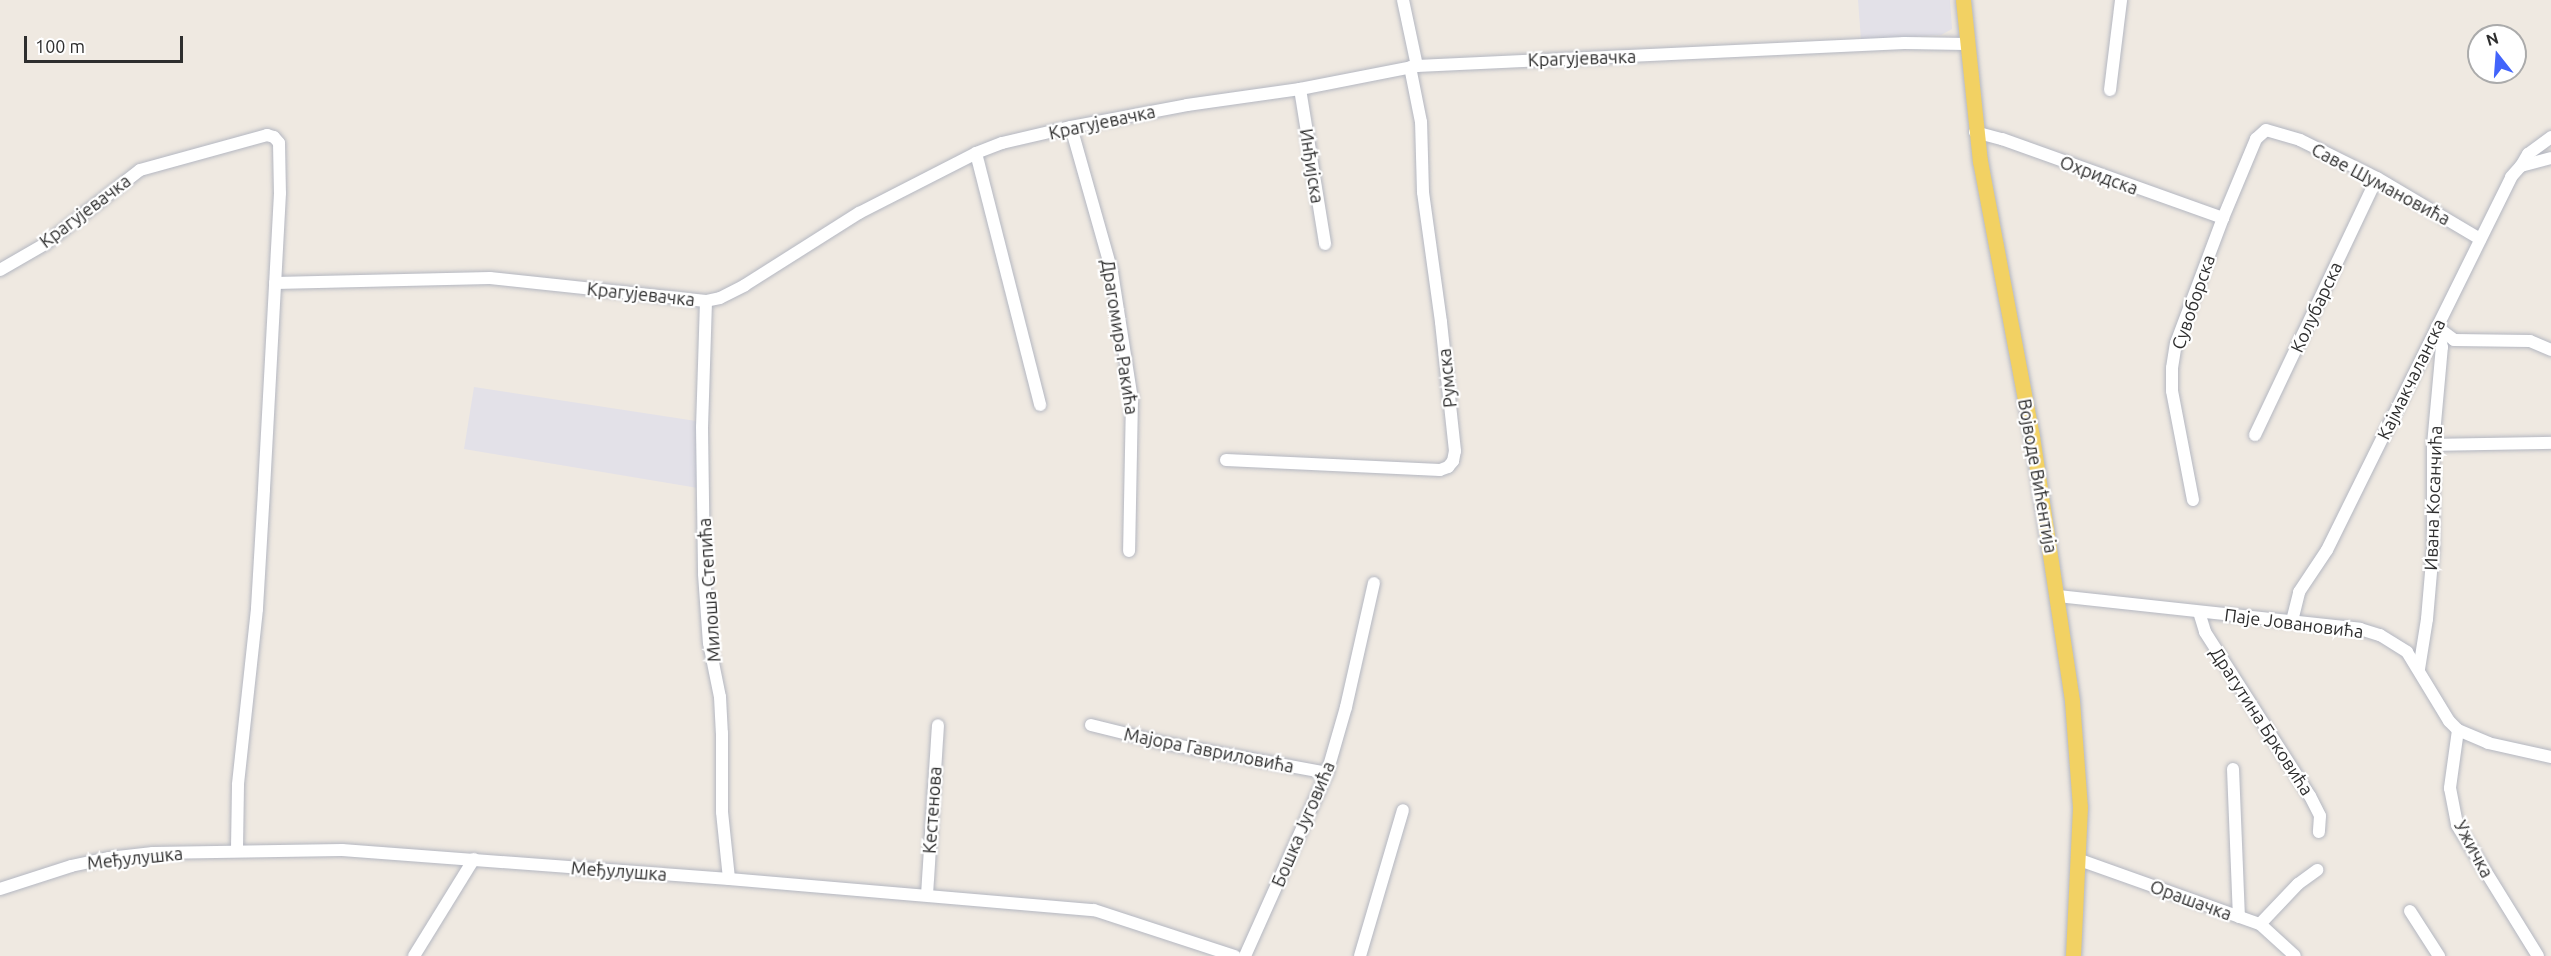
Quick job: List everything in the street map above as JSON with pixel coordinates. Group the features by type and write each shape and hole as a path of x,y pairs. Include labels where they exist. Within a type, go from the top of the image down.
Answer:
{"main road":[{"name":"Војводе Вићентија","path":"1963,0 1976,132 2034,444 2058,596 2079,766 2078,859 2073,956"}],"street":[{"path":"1403,0 1414,66"},
{"path":"2110,90 2121,0"},
{"name":"Крагујевачка","path":"275,283 489,278 706,301 720,298 745,285 859,213 976,153 1002,143 1071,127 1187,105 1300,89 1414,66 1904,43 1966,44"},
{"name":"Румска","path":"1226,460 1440,471 1453,461 1455,451 1441,322 1423,192 1421,122 1414,66"},
{"name":"Инђијска","path":"1300,89 1324,243"},
{"name":"Драгомира Ракића","path":"1071,127 1112,272 1132,399 1129,551"},
{"name":"Сувоборска","path":"2193,500 2174,402 2172,368 2176,343 2223,218 2256,139 2266,130 2280,132"},
{"name":"Охридска","path":"1976,132 2223,218"},
{"name":"Саве Шумановића","path":"2280,132 2377,178 2480,238"},
{"name":"Крагујевачка","path":"0,270 45,244 140,170 267,135 277,139 280,148 275,283 257,609 238,785 237,850"},
{"name":"Кајмакчаланска","path":"2292,621 2299,592 2327,550 2511,177 2528,154 2551,137"},
{"path":"976,153 1040,405"},
{"path":"2521,166 2551,158"},
{"name":"Колубарска","path":"2255,435 2377,178"},
{"name":"Милоша Степића","path":"706,301 702,427 704,574 709,643 722,721 722,812 729,879"},
{"path":"2437,327 2454,340 2530,341 2551,350"},
{"name":"Ивана Косанчића","path":"2419,669 2427,619 2433,549 2433,445 2442,347 2437,327"},
{"path":"2433,445 2551,443"},
{"name":"Бошка Југовића","path":"1245,956 1327,773 1346,707 1374,583"},
{"name":"Паје Јовановића","path":"2058,596 2360,629 2380,635 2407,652 2449,721 2458,730"},
{"name":"Драгутина Брковића","path":"2199,612 2205,632 2310,796 2320,816 2319,832"},
{"name":"Кестенова","path":"927,895 938,725"},
{"name":"Мајора Гавриловића","path":"1091,725 1164,743 1327,773"},
{"path":"2458,730 2488,743 2551,757"},
{"name":"Ужичка","path":"2458,730 2450,788 2457,825 2538,956"},
{"path":"2233,769 2238,917"},
{"path":"1360,956 1402,810"},
{"name":"Међулушка","path":"0,888 71,866 109,858 153,853 342,850 729,879 1094,910 1235,956"},
{"name":"Орашачка","path":"2078,859 2260,924 2295,956"},
{"path":"414,956 474,860"},
{"path":"2260,924 2298,884 2317,870"},
{"path":"2410,911 2439,956"}],"shaded area":[{"path":"1858,0 1950,0 1952,29 1941,35 1861,40"},
{"path":"474,387 696,421 698,488 464,449"}]}
